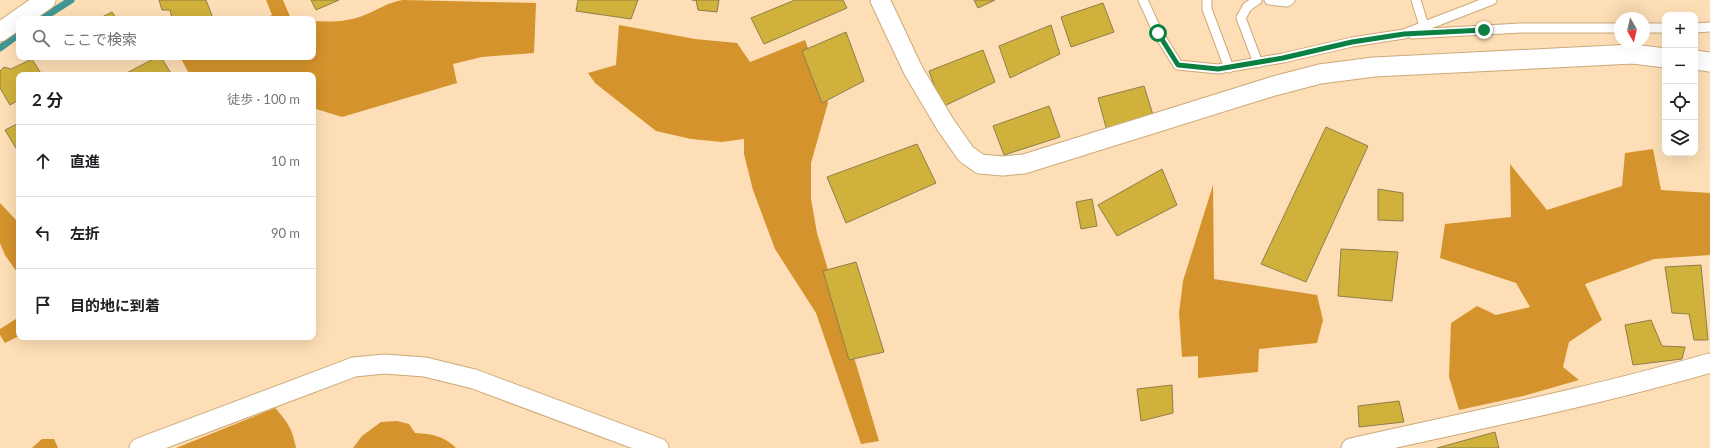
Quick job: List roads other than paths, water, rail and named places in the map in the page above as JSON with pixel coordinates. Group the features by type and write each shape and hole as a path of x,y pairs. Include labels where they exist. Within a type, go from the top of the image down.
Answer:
{"street":[{"path":"23,16 46,0"},
{"path":"880,0 913,70 944,124 966,154 980,164 1003,166 1024,164 1274,86 1320,74 1374,67 1633,54 1662,58"},
{"path":"0,32 16,21"},
{"path":"1698,60 1710,62"},
{"path":"1351,448 1517,412 1651,380 1710,363"},
{"path":"139,448 354,367 385,364 425,367 474,379 659,448"}],"lane":[{"path":"1143,0 1158,33 1178,65 1218,69 1258,63 1352,42 1404,34 1521,28 1614,28"},
{"path":"1207,0 1207,10 1229,68"},
{"path":"1256,0 1247,7 1242,18 1258,63"},
{"path":"1269,0 1287,2 1290,0"},
{"path":"1416,0 1424,26"},
{"path":"1404,34 1492,0"},
{"path":"1698,28 1710,27"},
{"path":"1650,28 1662,28"}],"waterway":[{"path":"46,16 71,0"},
{"path":"0,48 16,36"}]}
